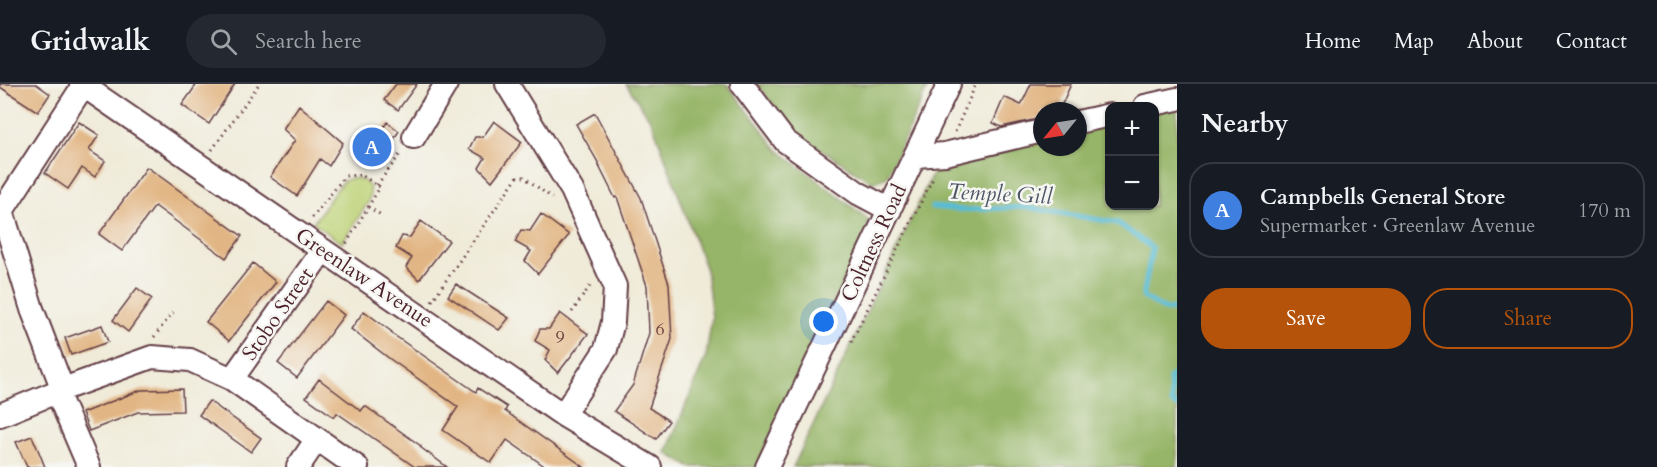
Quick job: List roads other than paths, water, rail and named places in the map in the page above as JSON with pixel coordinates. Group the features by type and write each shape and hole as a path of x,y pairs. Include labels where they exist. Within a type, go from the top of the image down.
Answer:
{"street":[{"path":"414,136 446,84"},
{"path":"507,84 572,190 615,286 613,322 606,349 563,415"},
{"path":"742,84 785,141 858,193 890,210"},
{"name":"Coltness Road","path":"767,467 949,84"},
{"path":"82,85 2,211 32,309 89,467"},
{"name":"Greenlaw Avenue","path":"82,85 563,415 650,467"},
{"path":"1159,103 1177,99"},
{"path":"1087,120 1105,116"},
{"path":"915,156 945,154 1033,133"},
{"name":"Stobo Street","path":"232,379 330,254"},
{"path":"0,415 152,357 190,360 232,379 357,467"},
{"path":"298,467 317,439"}],"waterway":[{"name":"Temple Gill","path":"932,207 964,210 1025,207 1118,223 1152,248 1143,297 1166,310 1177,309"},
{"name":"Temple Gill","path":"1177,371 1170,378 1172,403 1177,406"}],"place":[{"name":"Campbells General Store","path":"372,147"}]}
